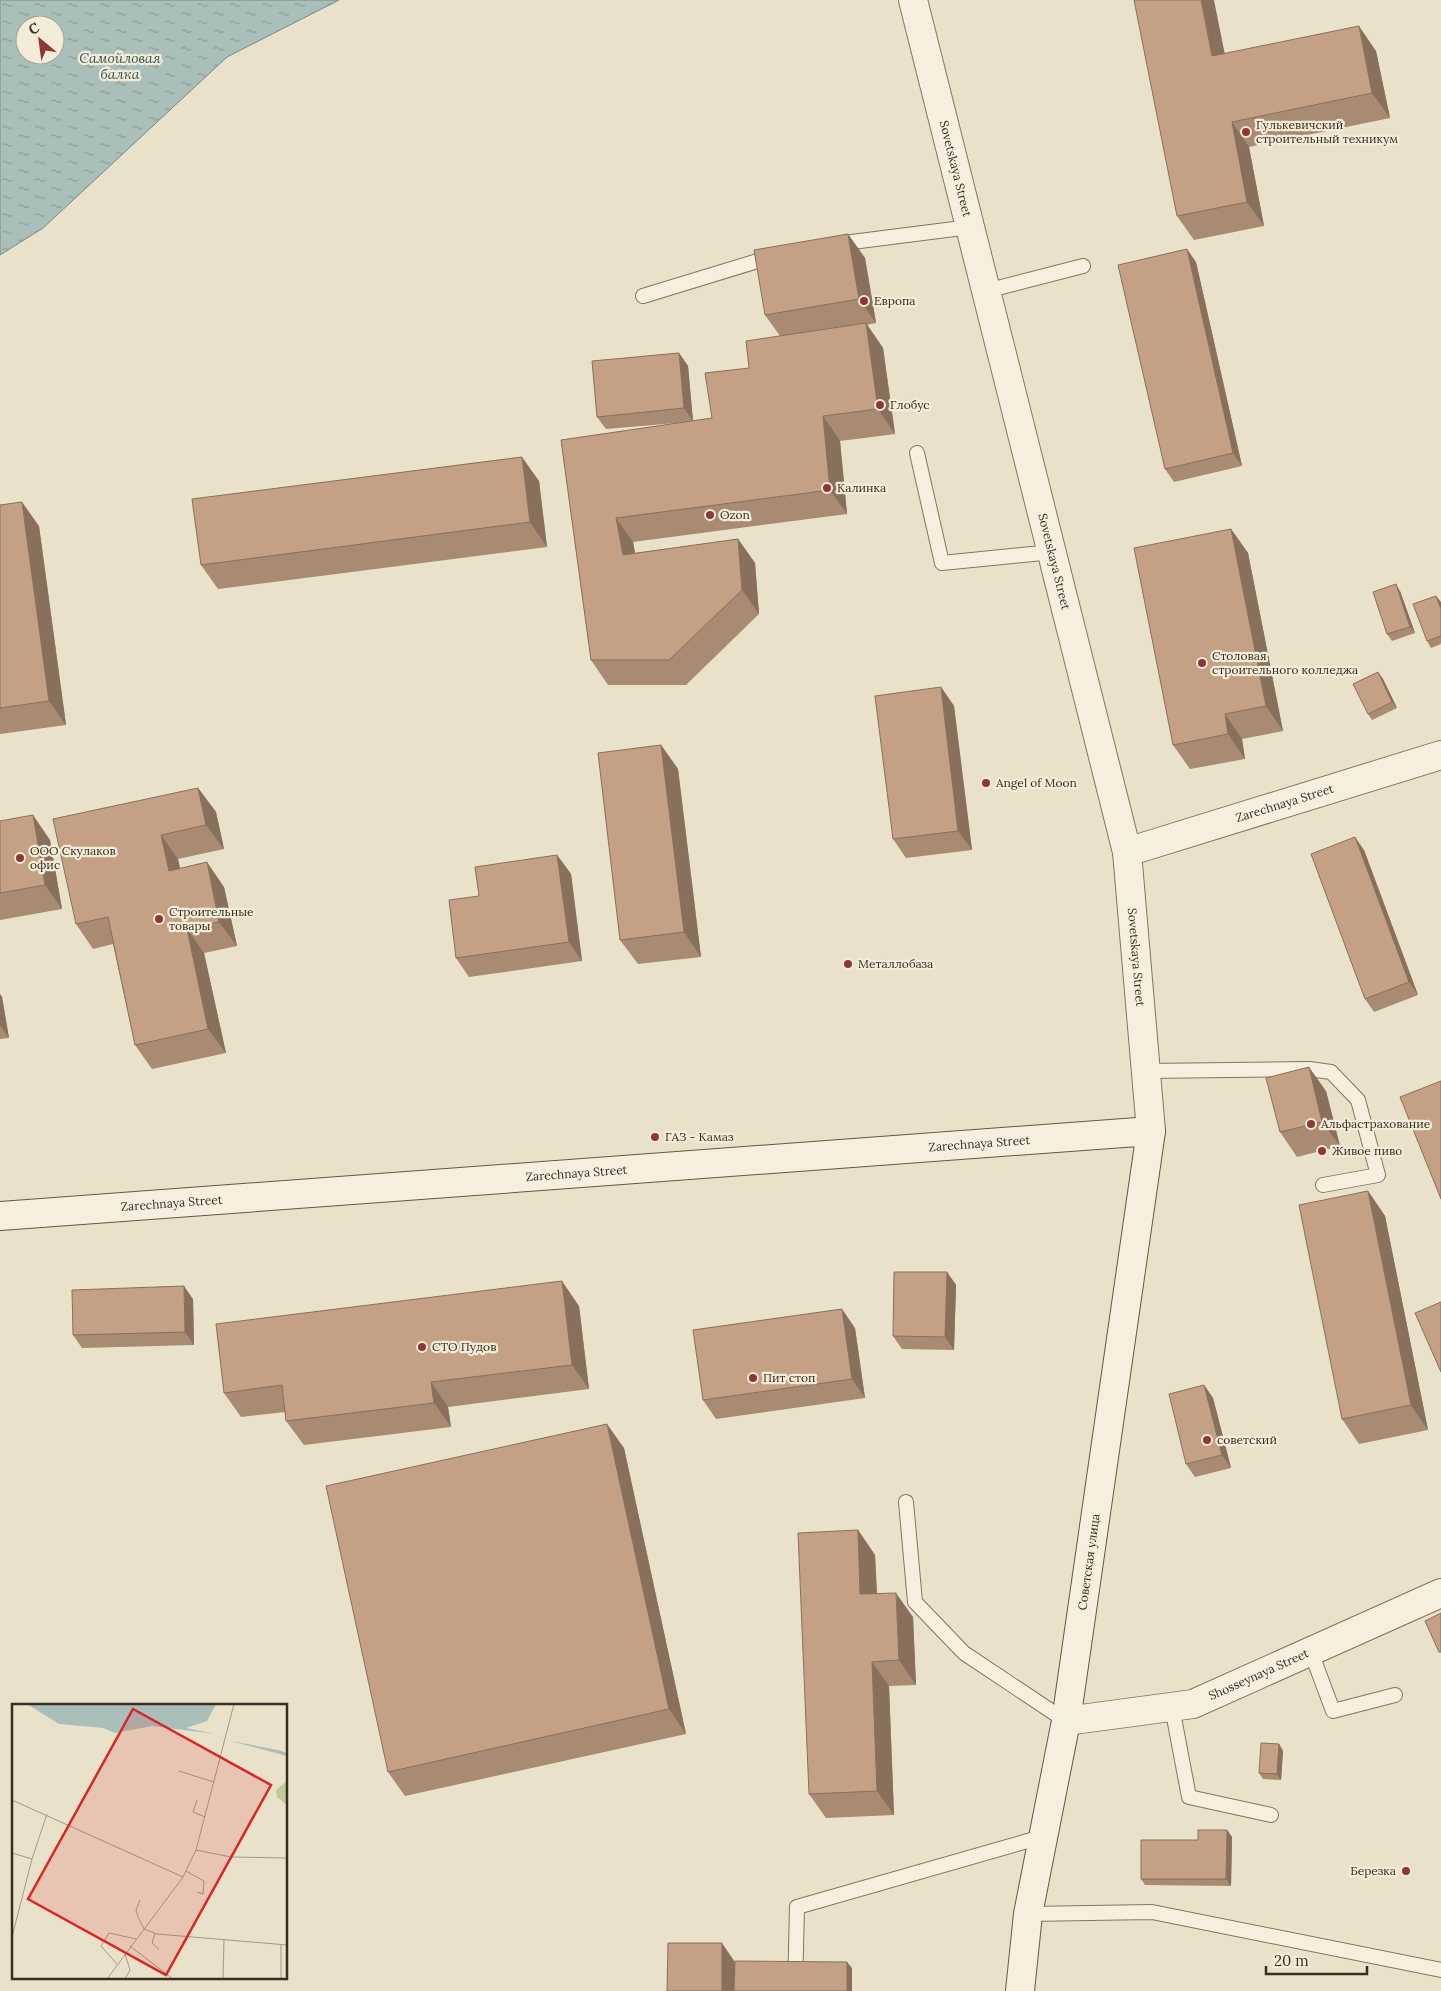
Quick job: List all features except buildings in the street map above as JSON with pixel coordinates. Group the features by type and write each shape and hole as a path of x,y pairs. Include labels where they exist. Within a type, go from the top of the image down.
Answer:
{"main road":[{"name":"Sovetskaya Street","path":"913,0 1127,852 1151,1131"},
{"name":"Zarechnaya Street","path":"1127,852 1441,755"},
{"name":"Zarechnaya Street","path":"0,1216 1151,1131"},
{"name":"Советская улица","path":"1020,1991 1028,1914 1045,1836 1066,1721 1151,1131"},
{"name":"Shosseynaya Street","path":"1066,1721 1192,1704 1441,1593"}],"lane":[{"path":"819,246 970,226"},
{"path":"643,296 790,251"},
{"path":"986,291 1083,266"},
{"path":"918,453 942,563 1052,552"},
{"path":"1146,1071 1310,1069 1331,1072 1358,1100 1378,1175 1323,1185"},
{"path":"906,1502 915,1602 964,1653 1066,1721"},
{"path":"1311,1652 1332,1711 1395,1696"},
{"path":"1172,1707 1189,1797 1270,1815"},
{"path":"795,1991 798,1908 1045,1836"},
{"path":"1028,1914 1152,1912 1441,1970"}],"water":[{"name":"Самойловая балка","path":"0,0 339,0 227,57 43,228 0,255"}],"place":[{"name":"Гулькевичский строительный техникум","path":"1246,132"},
{"name":"Европа","path":"864,301"},
{"name":"Глобус","path":"880,405"},
{"name":"Калинка","path":"827,488"},
{"name":"Ozon","path":"710,515"},
{"name":"Столовая строительного колледжа","path":"1202,663"},
{"name":"Angel of Moon","path":"986,783"},
{"name":"ООО Скулаков офис","path":"20,858"},
{"name":"Строительные товары","path":"159,919"},
{"name":"Металлобаза","path":"848,964"},
{"name":"Альфастрахование","path":"1311,1124"},
{"name":"ГАЗ - Камаз","path":"655,1137"},
{"name":"Живое пиво","path":"1322,1151"},
{"name":"СТО Пудов","path":"422,1347"},
{"name":"Пит стоп","path":"753,1378"},
{"name":"советский","path":"1207,1440"},
{"name":"Березка","path":"1406,1871"}]}
